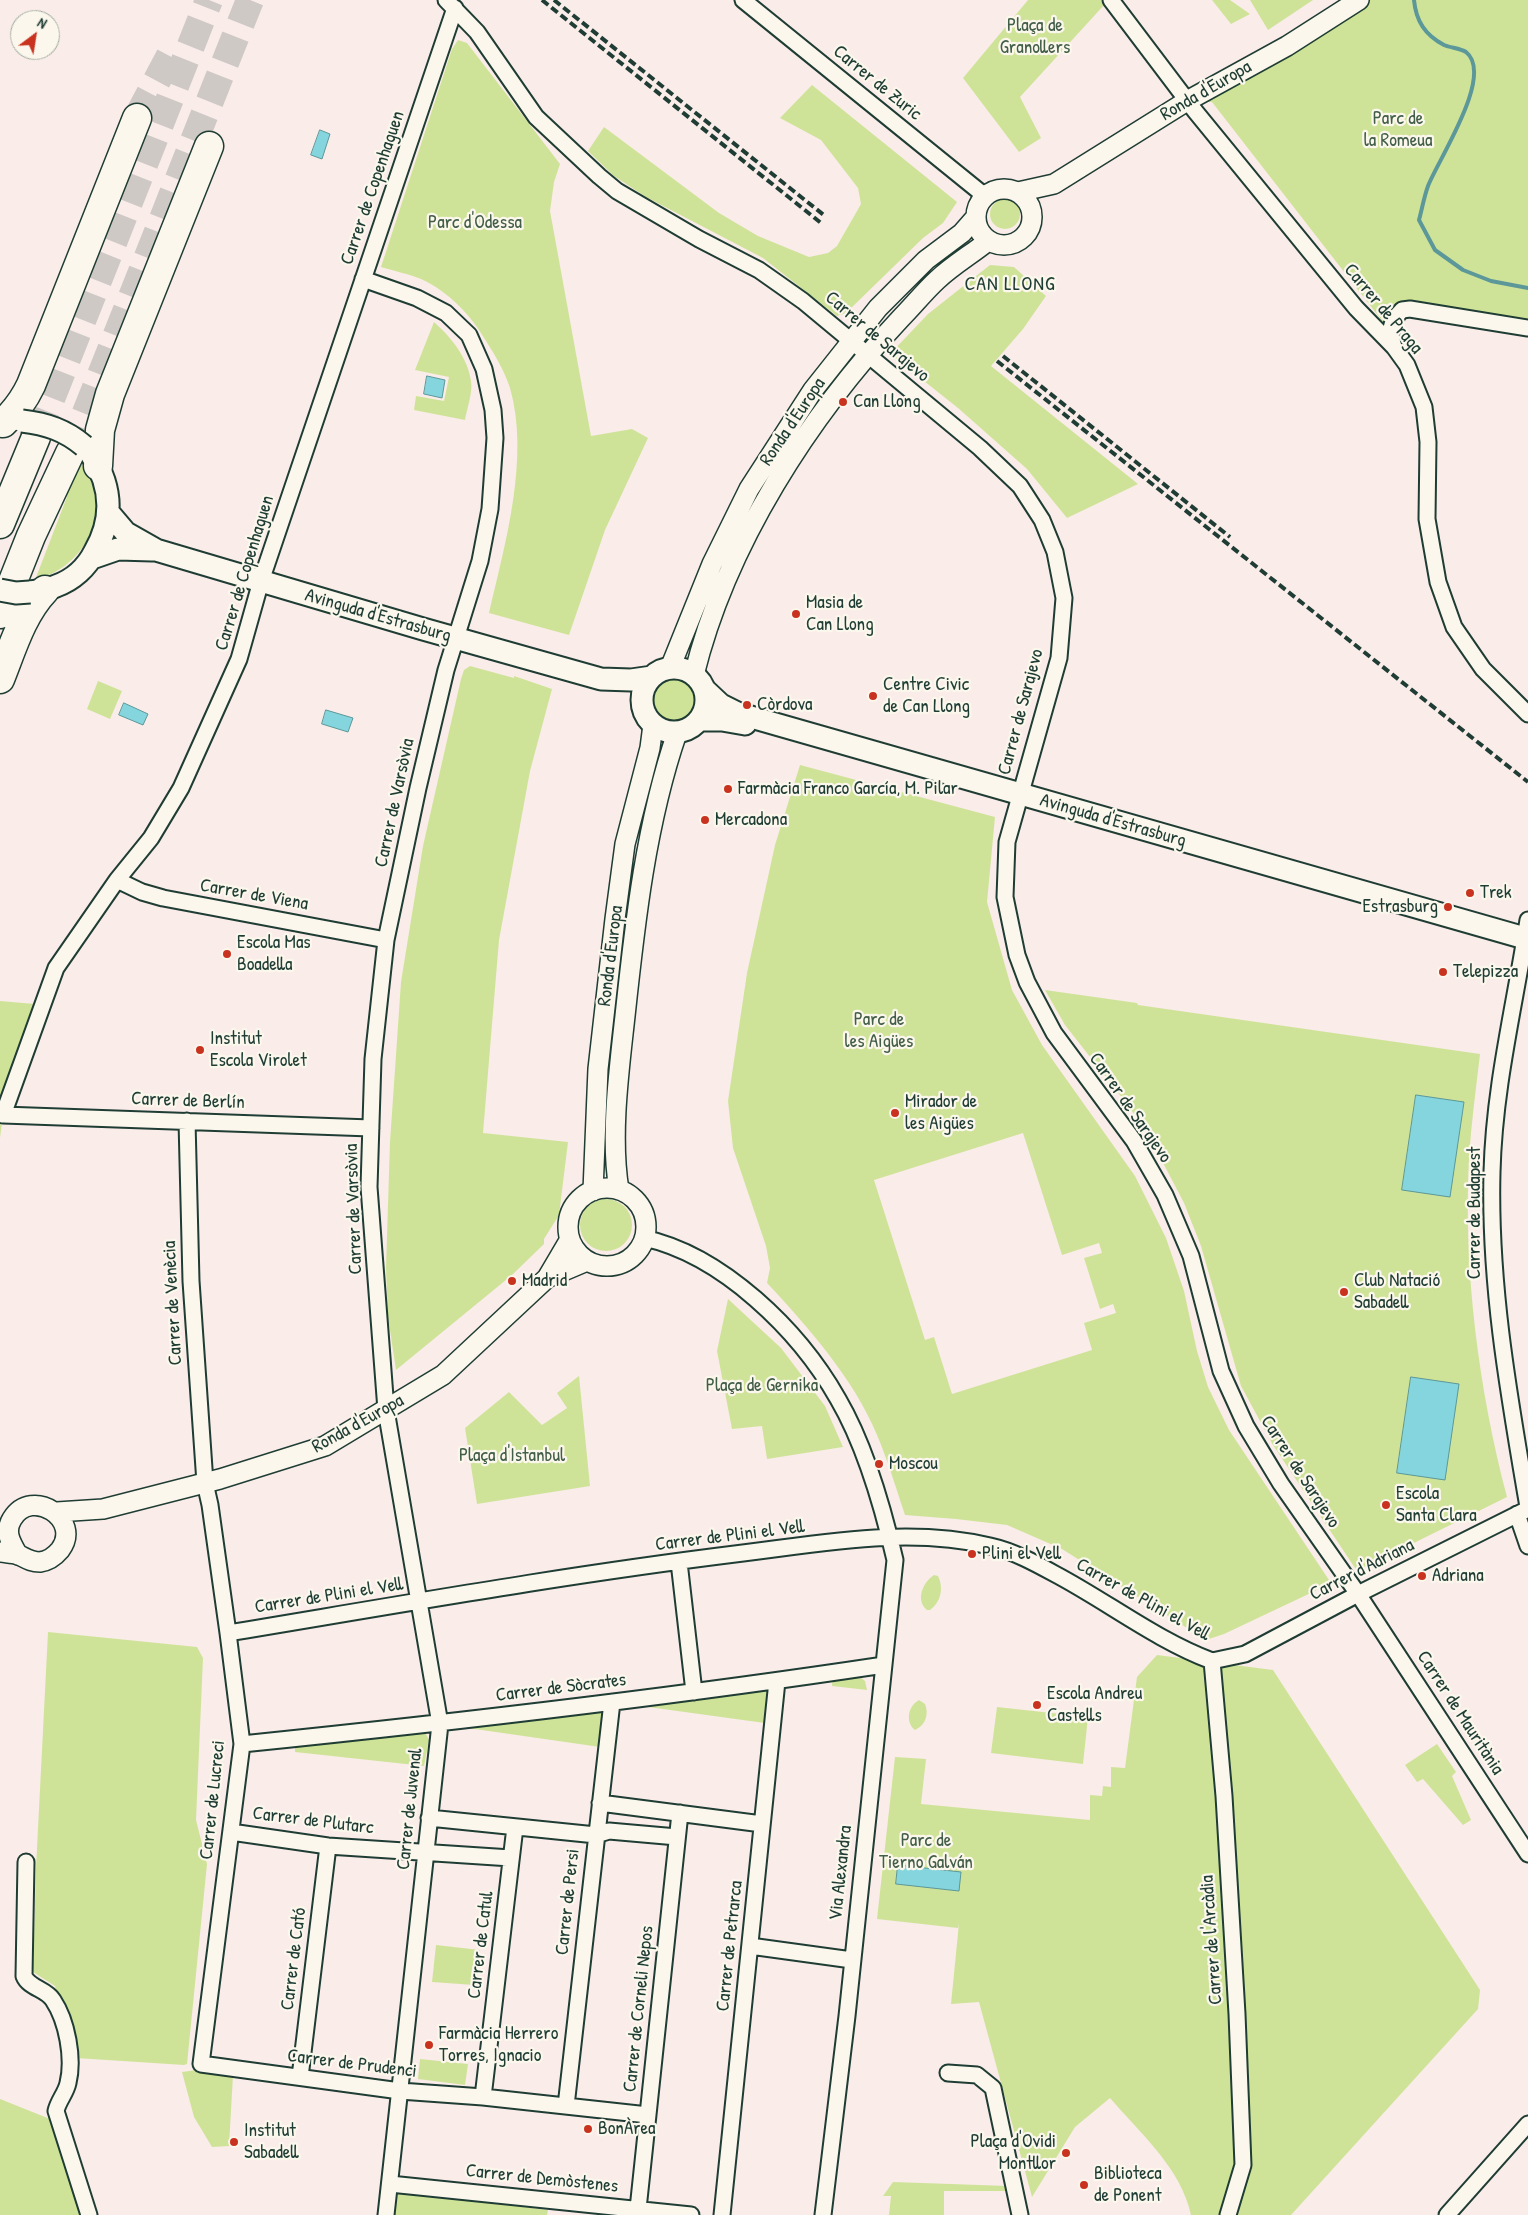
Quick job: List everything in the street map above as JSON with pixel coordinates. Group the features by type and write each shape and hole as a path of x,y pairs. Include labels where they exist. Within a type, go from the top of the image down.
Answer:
{"highway":[{"path":"0,524 15,426 15,412 24,400 31,384 137,118"},
{"path":"0,614 31,536 100,430 110,394 209,146"},
{"path":"0,679 35,600 37,591"}],"main road":[{"path":"0,590 37,591 58,586 76,575 92,558 104,537 109,513 106,484 72,436 58,428 42,423 15,426"},
{"name":"Avinguda d'Estrasburg","path":"109,513 126,533 156,550 456,638 601,679 631,680 661,673"},
{"name":"Avinguda d'Estrasburg","path":"92,558 118,549 156,550"},
{"path":"685,670 700,683 707,706 701,720 687,730 677,733 665,732 648,718 642,703 643,692 661,673 685,670"},
{"name":"Avinguda d'Estrasburg","path":"601,679 626,694 648,718"},
{"name":"Avinguda d'Estrasburg","path":"700,683 721,705 736,712 1019,797 1056,805 1527,939"},
{"name":"Avinguda d'Estrasburg","path":"701,720 722,720 768,729 1527,939"}],"street":[{"name":"Carrer de Zuric","path":"743,0 985,196"},
{"name":"Carrer de Praga","path":"1111,0 1187,101 1356,308 1394,347 1407,365 1424,407 1428,442 1427,519 1438,582 1454,627 1483,669 1528,714"},
{"name":"Ronda d'Europa","path":"700,683 700,654 729,572 765,500 828,403 867,354 938,279 988,241 1005,246 1014,244 1027,234 1038,203 1054,184 1187,101 1266,57 1360,0"},
{"name":"Carrer de Copenhaguen","path":"3,1115 56,968 117,880 151,838 189,771 239,659 261,581 363,279 451,4"},
{"name":"Carrer de Sarajevo","path":"451,4 477,32 536,117 599,176 617,191 641,206 759,270 803,301 980,448 1020,486 1042,520 1055,552 1064,598 1059,658 1008,842 1005,896 1017,955 1027,982 1054,1033 1134,1141 1165,1196 1191,1256 1222,1371 1233,1400 1246,1426 1281,1484 1358,1594"},
{"name":"Ronda d'Europa","path":"661,673 749,489 813,390 851,340 878,308 920,267 962,233 976,217 980,202 985,196 1001,189 1018,192 1054,184"},
{"path":"1018,192 1029,203 1033,218"},
{"path":"976,217 982,234 988,241"},
{"name":"Carrer de Varsòvia","path":"363,279 417,298 446,313 469,335 484,369 493,410 494,438 490,509 480,561 446,670 418,788 386,940 373,1059 369,1187 386,1410"},
{"path":"1394,347 1390,324 1402,310 1410,309 1528,328"},
{"name":"Ronda d'Europa","path":"103,1509 66,1536 64,1545 55,1556 42,1562 28,1561 9,1553 10,1542 4,1534 18,1512 28,1506 43,1505 57,1512 103,1509 273,1464 325,1446 442,1375 547,1278 570,1239 568,1227 574,1205 583,1196 593,1191 598,1069 614,924 625,844 650,748 648,718"},
{"name":"Ronda d'Europa","path":"619,1190 616,1166 619,1072 632,945 666,766 677,733"},
{"name":"Carrer de Viena","path":"117,880 142,892 163,898 386,940"},
{"name":"Carrer de Budapest","path":"1527,939 1501,1079 1492,1171 1494,1279 1525,1510 1528,1546"},
{"name":"Carrer de Berlín","path":"3,1115 371,1128"},
{"name":"Carrer de Venècia","path":"187,1122 191,1281 205,1482"},
{"path":"570,1239 580,1255 587,1261 597,1265 608,1266 619,1264 629,1259 638,1250 644,1238 646,1226 641,1209 630,1196 619,1190 606,1188 593,1191"},
{"name":"Via Alexandra","path":"644,1238 696,1256 732,1279 767,1310 807,1353 838,1399 861,1450 895,1560 823,2215"},
{"name":"Ronda d'Europa","path":"547,1278 587,1261"},
{"name":"Carrer de Juvenal","path":"386,1410 440,1724 386,2215"},
{"name":"Carrer de Lucreci","path":"201,2064 242,1744 210,1505 205,1482"},
{"name":"Carrer d'Adriana","path":"1212,1661 1245,1654 1358,1594 1525,1510"},
{"path":"57,1512 64,1524 66,1536"},
{"name":"Carrer de Plini el Vell","path":"228,1633 679,1562 889,1536 945,1538 991,1546 1017,1555 1097,1596 1180,1648 1212,1661"},
{"path":"679,1562 694,1692"},
{"name":"Carrer de Mauritània","path":"1358,1594 1528,1854"},
{"name":"Carrer de l'Arcàdia","path":"1212,1661 1224,1806 1237,2014 1243,2165 1228,2215"},
{"name":"Carrer de Sòcrates","path":"242,1744 440,1724 777,1681 884,1665"},
{"name":"Carrer de Petrarca","path":"722,2215 777,1681"},
{"name":"Carrer de Persi","path":"566,2106 612,1702"},
{"path":"600,1803 762,1824"},
{"name":"Carrer de Corneli Nepos","path":"638,2209 680,1813"},
{"path":"429,1818 596,1834 609,1831 677,1837"},
{"name":"Carrer de Catul","path":"483,2097 515,1827"},
{"name":"Carrer de Plutarc","path":"231,1832 328,1846 511,1858"},
{"name":"Carrer de Cató","path":"300,2077 328,1846"},
{"path":"26,1862 24,1976 26,1981 52,1998 63,2022 70,2062 69,2081 56,2111 89,2215"},
{"path":"750,1946 852,1960"},
{"name":"Carrer de Prudenci","path":"201,2064 400,2091 483,2097 648,2115"},
{"path":"948,2073 977,2075 993,2088 1020,2215"},
{"path":"1447,2215 1528,2124"},
{"name":"Carrer de Demòstenes","path":"390,2184 682,2214"}],"green space":[{"name":"Plaça de Granollers","path":"1028,0 1101,0 1105,4 1020,97 1041,138 1019,152 963,78"},
{"path":"1212,0 1230,0 1250,14 1231,24"},
{"path":"1250,0 1313,0 1268,30"},
{"name":"Parc de la Romeua","path":"1343,0 1528,0 1528,329 1402,310 1390,331 1212,102 1187,101"},
{"name":"Parc d'Odessa","path":"458,40 467,43 560,164 554,182 550,211 591,436 632,429 648,438 605,530 569,635 489,613 508,530 516,472 517,443 515,415 510,388 500,364 480,331 450,297 421,279 381,267 452,49"},
{"path":"812,85 957,202 943,223 923,238 846,313 837,316 763,258 646,197 614,176 588,151 604,127 719,213 758,236 809,257 828,253 837,246 861,204 858,188 821,140 780,118"},
{"path":"1005,199 1016,203 1020,214 1016,225 1005,229 994,225 990,214 994,203"},
{"path":"990,265 1014,267 1046,296 1023,329 991,366 1138,484 1067,518 1027,469 958,408 890,354 928,314"},
{"path":"434,322 458,348 469,372 471,390 465,420 414,410 416,396 444,401 449,377 415,370"},
{"path":"79,461 90,478 96,496 96,515 91,532 82,548 69,562 53,573 35,580 67,497 63,495"},
{"path":"470,666 514,678 514,676 552,689 530,771 499,940 483,1133 568,1142 559,1215 544,1239 544,1244 512,1275 396,1370 388,1317 386,1268 390,1142 401,982 423,846 461,679 464,670"},
{"path":"673,679 688,685 694,700 688,715 673,721 658,715 652,700 658,685"},
{"path":"98,681 122,691 110,719 87,709"},
{"name":"Parc de les Aigües","path":"800,765 995,817 987,902 1012,990 1042,1045 1135,1176 1166,1238 1184,1291 1197,1351 1208,1387 1229,1430 1329,1580 1315,1591 1224,1634 1206,1640 1062,1549 1007,1525 905,1515 881,1445 856,1394 829,1354 767,1283 770,1268 766,1246 733,1148 728,1101 747,973 775,845","holes":["1023,1133 1062,1255 1099,1243 1102,1253 1084,1258 1100,1309 1113,1304 1116,1313 1084,1323 1092,1350 952,1394 934,1337 925,1340 874,1180"]},
{"name":"Club Natació Sabadell","path":"1045,990 1480,1054 1469,1159 1468,1244 1475,1330 1481,1373 1488,1415 1507,1497 1357,1571 1273,1445 1241,1386 1201,1246 1184,1203 1150,1138 1130,1108 1065,1025"},
{"path":"0,1001 35,1004 13,1070 0,1138"},
{"path":"601,1199 611,1199 625,1206 632,1220 632,1230 625,1244 611,1251 601,1251 591,1247 584,1240 580,1230 580,1220 584,1210 591,1203"},
{"name":"Plaça de Gernika","path":"728,1299 781,1348 825,1406 843,1447 767,1459 762,1426 732,1429 717,1351"},
{"name":"Plaça d'Istanbul","path":"579,1376 590,1486 477,1504 465,1428 509,1392 542,1425 567,1408 557,1393"},
{"path":"934,1575 938,1576 941,1590 937,1603 930,1610 927,1610 921,1601 922,1591"},
{"path":"48,1632 197,1647 203,1658 196,1820 207,1864 187,2064 184,2065 76,2058 55,1986 33,1972 36,1868"},
{"name":"Parc de Tierno Galván","path":"1157,1655 1273,1670 1480,1990 1478,2009 1291,2215 1191,2215 1186,2198 1169,2167 1110,2098 1075,2127 1032,2197 979,2002 951,2004 959,1923 958,1928 877,1919 895,1757 926,1759 921,1804 1090,1820 1090,1795 1102,1796 1103,1786 1111,1787 1111,1767 1125,1768 1137,1677"},
{"path":"833,1676 859,1676 865,1681 867,1690 832,1686"},
{"path":"777,1681 772,1724 612,1702"},
{"path":"919,1700 925,1704 927,1712 922,1725 915,1730 910,1723 909,1714 912,1706"},
{"path":"612,1702 607,1748 440,1724"},
{"path":"997,1707 1088,1717 1083,1764 991,1753"},
{"path":"425,1732 429,1740 424,1766 295,1752 295,1747 383,1735"},
{"path":"1437,1744 1456,1772 1452,1776 1471,1820 1463,1825 1423,1779 1417,1782 1405,1765"},
{"path":"436,1945 480,1950 476,1987 474,1985 432,1982"},
{"path":"420,2059 468,2064 465,2085 418,2079"},
{"path":"204,2069 233,2075 229,2146 212,2147 194,2117 182,2072"},
{"path":"0,2099 55,2121 82,2215 0,2215"},
{"path":"893,2182 1008,2186 1008,2191 944,2191 944,2215 889,2215 891,2196 883,2196"},
{"path":"394,2191 548,2210 547,2215 391,2215"}],"water":[{"path":"320,130 330,134 322,159 311,155"},
{"path":"427,376 445,380 442,398 424,394"},
{"path":"124,703 148,714 143,725 119,715"},
{"path":"326,710 353,718 348,732 322,724"},
{"path":"1416,1095 1464,1102 1450,1197 1402,1190"},
{"path":"1411,1377 1459,1384 1445,1480 1397,1473"},
{"path":"898,1865 961,1872 959,1891 896,1884"}],"waterway":[{"path":"1414,0 1419,21 1427,32 1444,45 1466,52 1473,63 1474,79 1462,118 1428,186 1419,220 1435,250 1463,270 1491,281 1528,288"}],"tunnel":[{"path":"36,437 209,0"},
{"path":"70,453 250,0"},
{"path":"137,118 172,52"}],"railway":[{"path":"542,0 821,223"},
{"path":"554,0 825,216"},
{"path":"1003,356 1230,537"},
{"path":"997,361 1528,782"}],"place":[{"name":"Can Llong","path":"843,402"},
{"name":"Masia de Can Llong","path":"796,614"},
{"name":"Centre Civic de Can Llong","path":"873,696"},
{"name":"Còrdova","path":"747,705"},
{"name":"Farmàcia Franco García, M. Pilar","path":"728,789"},
{"name":"Mercadona","path":"705,820"},
{"name":"Trek","path":"1470,893"},
{"name":"Estrasburg","path":"1448,907"},
{"name":"Escola Mas Boadella","path":"227,954"},
{"name":"Telepizza","path":"1443,972"},
{"name":"Institut Escola Virolet","path":"200,1050"},
{"name":"Mirador de les Aigües","path":"895,1113"},
{"name":"Madrid","path":"512,1281"},
{"name":"Club Natació Sabadell","path":"1344,1292"},
{"name":"Moscou","path":"879,1464"},
{"name":"Escola Santa Clara","path":"1386,1505"},
{"name":"Plini el Vell","path":"972,1554"},
{"name":"Adriana","path":"1422,1576"},
{"name":"Escola Andreu Castells","path":"1037,1705"},
{"name":"Farmàcia Herrero Torres, Ignacio","path":"429,2045"},
{"name":"BonÀrea","path":"588,2129"},
{"name":"Institut Sabadell","path":"234,2142"},
{"name":"Plaça d'Ovidi Montllor","path":"1066,2153"},
{"name":"Biblioteca de Ponent","path":"1084,2185"}],"district":[{"name":"CAN LLONG","path":"1010,285"}]}
